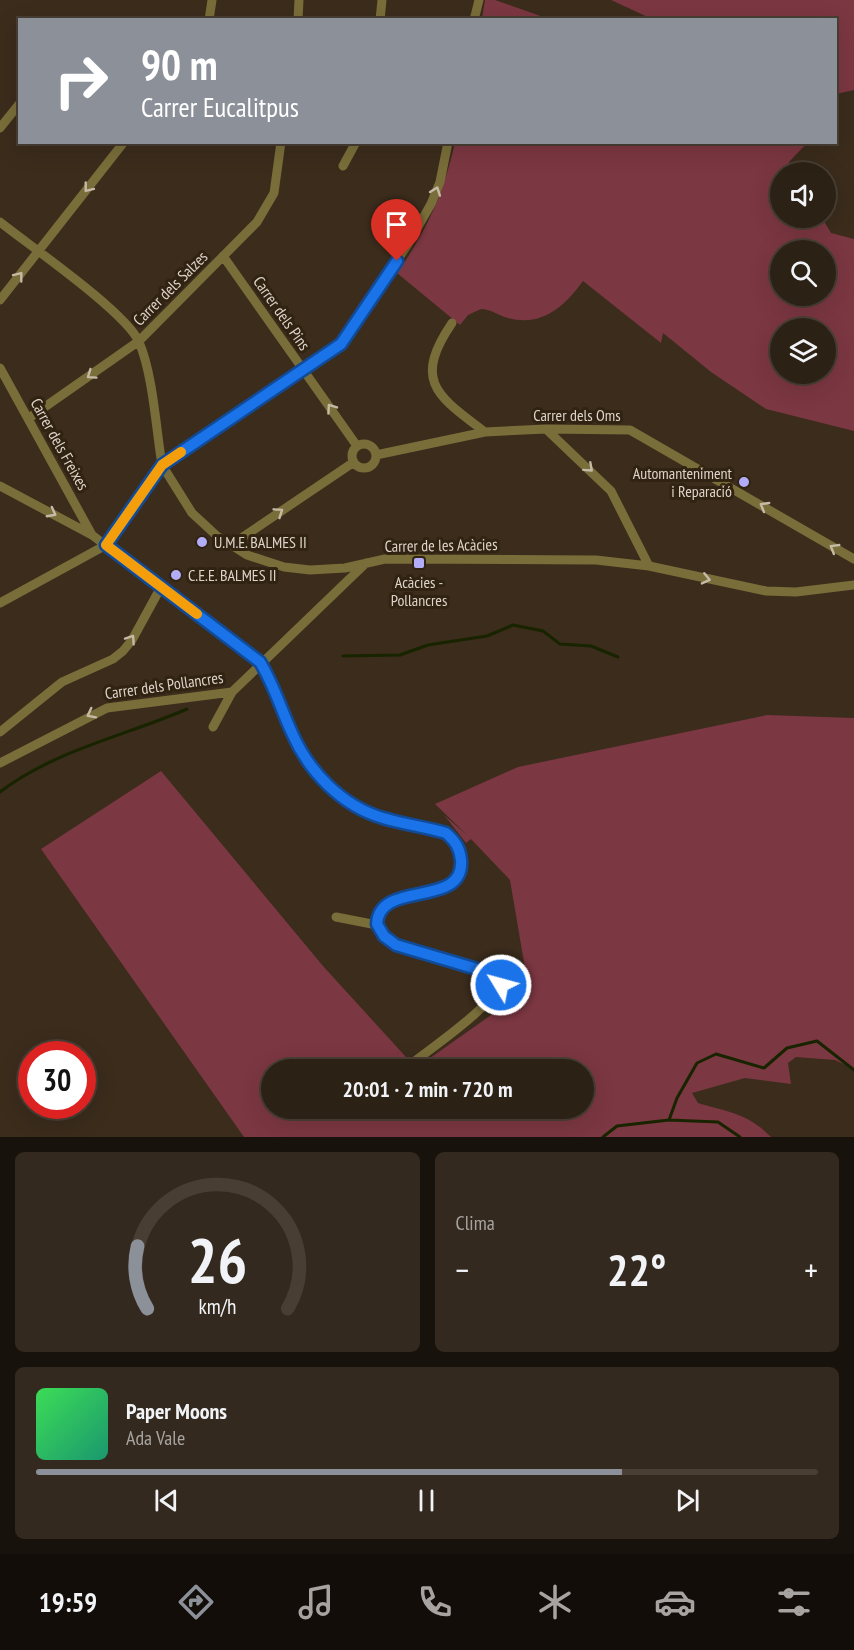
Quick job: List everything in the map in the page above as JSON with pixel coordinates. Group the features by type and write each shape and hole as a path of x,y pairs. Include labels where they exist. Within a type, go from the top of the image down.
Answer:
{"street":[{"path":"209,18 212,0"},
{"path":"298,18 299,0"},
{"path":"380,18 382,0"},
{"path":"475,18 480,0"},
{"path":"0,128 18,106"},
{"path":"0,300 122,144"},
{"name":"Carrer dels Salzes","path":"29,418 139,341 256,222 271,201 277,179 281,144"},
{"path":"343,166 355,144"},
{"path":"0,603 106,545 162,465 341,344 408,244 431,204 440,182 448,144"},
{"name":"Carrer de les Acàcies","path":"0,222 118,316 139,341 146,366 162,465 192,513 231,545 259,560 297,569 345,568 385,559 560,559 649,566 766,591 796,592 854,585"},
{"name":"Carrer dels Pins","path":"223,256 357,446"},
{"path":"452,323 440,341 434,356 432,372 436,388 447,403 485,432"},
{"name":"Carrer dels Freixes","path":"0,368 92,535"},
{"path":"546,429 611,491 649,566"},
{"name":"Carrer dels Oms","path":"376,455 485,432 546,429 622,429 636,432 854,560"},
{"path":"357,446 369,446 376,455 374,463 367,468 360,467 354,462 352,455 357,446"},
{"path":"231,545 354,462"},
{"path":"0,486 92,535 260,662 275,687 300,750 333,790 363,810 382,818 446,833 459,847 462,867 457,878 446,887 393,901 384,907 377,924"},
{"name":"Carrer dels Pollancres","path":"0,763 107,708 232,692 260,662 367,562"},
{"path":"0,732 62,682 113,659 123,651 132,640 161,587"},
{"path":"213,728 232,692"},
{"path":"336,917 377,924"},
{"path":"377,924 384,936 396,945 504,977 525,980"},
{"path":"416,1059 469,1019 501,985 504,977"}],"shaded area":[{"path":"485,0 495,0 546,18 482,18"},
{"path":"611,0 854,0 854,90 837,94 837,18 650,18"},
{"path":"455,144 806,144 789,162 770,162 770,228 828,228 831,233 854,239 854,431 766,409 711,372 663,333 661,343 583,281 560,307 542,317 520,320 481,309 468,315 460,325 397,273 433,211"},
{"path":"767,715 854,718 854,1069 835,1060 796,1057 788,1063 791,1084 745,1078 692,1093 698,1103 745,1118 771,1137 244,1137 41,849 161,771 323,966 408,1059 261,1059 261,1119 594,1119 594,1059 429,1059 501,1008 518,987 528,986 510,880 471,839 466,843 444,815 467,835 435,804 518,767"}],"waterway":[{"path":"343,656 400,655 428,645 487,636 513,625 543,631 560,644 591,646 618,657"},
{"path":"0,792 21,777 67,754 187,709"},
{"path":"669,1120 677,1098 697,1063 716,1054 764,1068 787,1048 817,1041 854,1070"},
{"path":"603,1137 617,1126 669,1120 718,1122 740,1137"}],"slow traffic":[{"path":"181,452 162,465 106,545 197,614"}],"place":[{"name":"Automanteniment i Reparació","path":"744,482"},
{"name":"U.M.E. BALMES II","path":"202,542"},
{"name":"Acàcies - Pollancres","path":"419,563"},
{"name":"C.E.E. BALMES II","path":"176,575"}],"route":[{"path":"397,261 341,344 162,465 106,545 260,662 275,687 300,750 333,790 363,810 382,818 446,833 454,840 459,847 462,867 457,878 446,887 393,901 384,907 377,924 384,936 396,945 504,977 501,985"}]}
